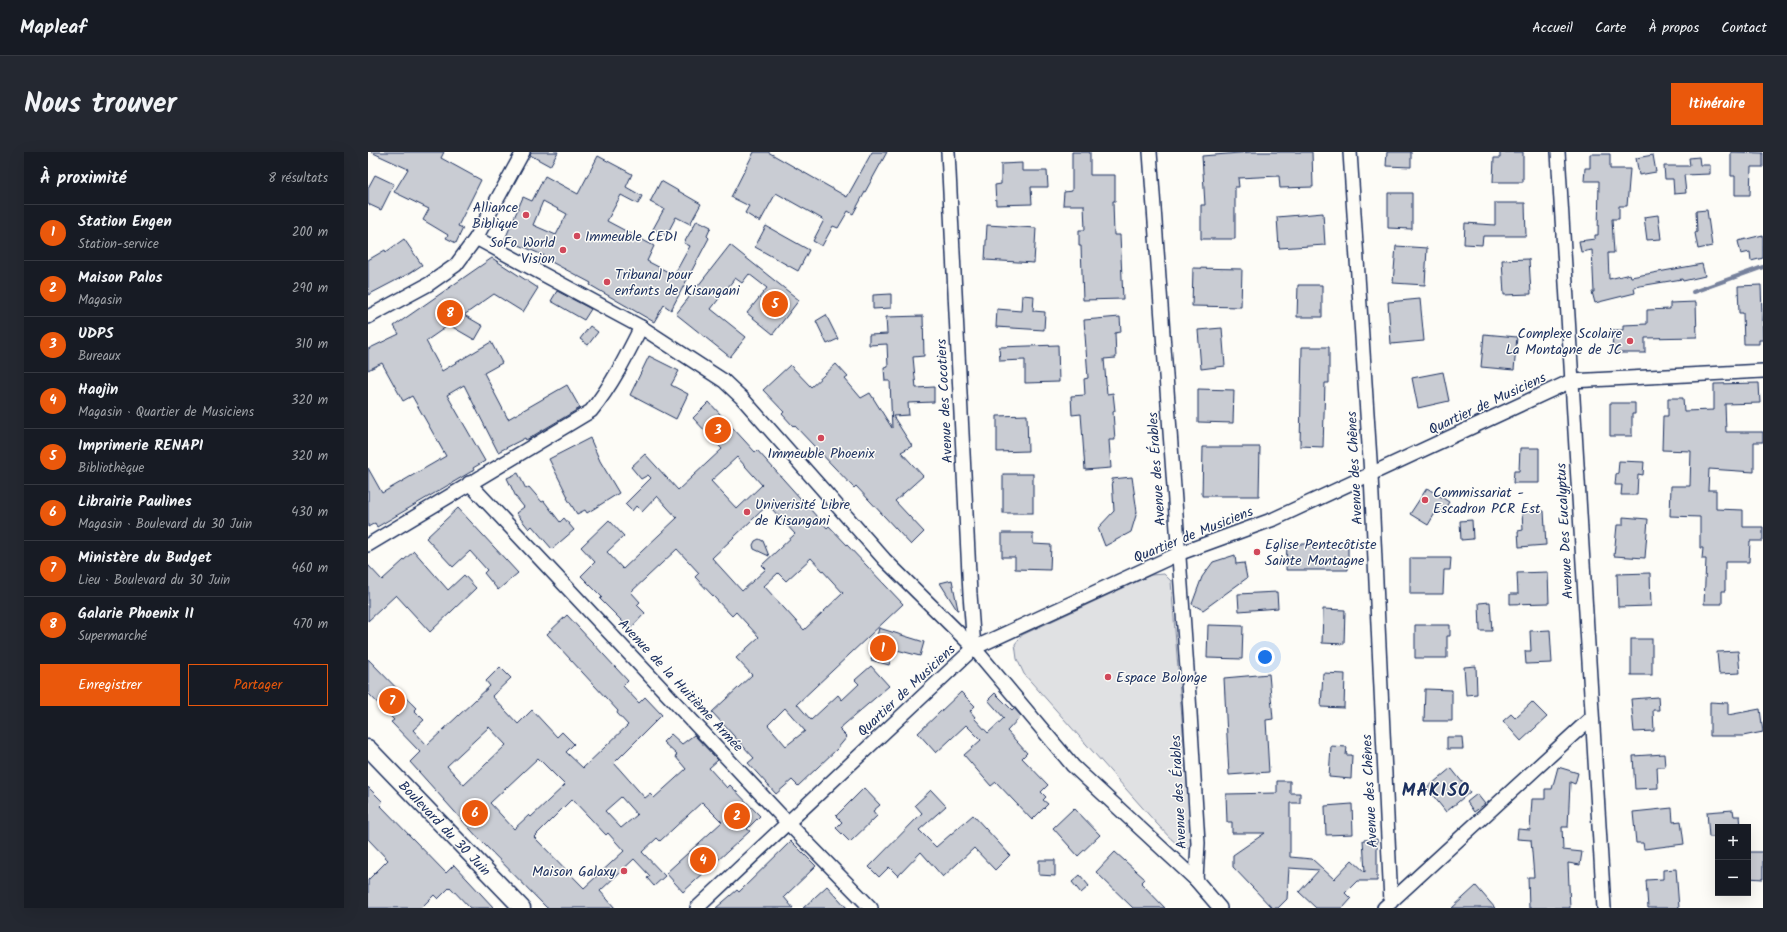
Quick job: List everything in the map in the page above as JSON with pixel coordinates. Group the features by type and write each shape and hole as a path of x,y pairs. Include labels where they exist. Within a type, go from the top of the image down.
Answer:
{"street":[{"path":"368,318 429,284 456,264 476,238 523,152"},
{"name":"Avenue des Cocotiers","path":"948,152 974,648"},
{"name":"Avenue des Érables","path":"1150,152 1197,820 1196,880"},
{"name":"Avenue des Chênes","path":"1350,152 1371,475 1387,905"},
{"name":"Avenue Des Eucalyptus","path":"1558,152 1591,718 1604,908"},
{"path":"476,238 641,327 724,380 885,560 974,648 1073,766 1196,880 1220,908"},
{"path":"368,545 591,411 606,393 615,378 641,327"},
{"name":"Quartier de Musiciens","path":"697,908 974,648 1178,554 1274,519 1571,381 1763,371"},
{"name":"Avenue de la Huitième Armée","path":"469,483 788,822 871,908"},
{"path":"1387,905 1591,718"},
{"name":"Boulevard du 30 Juin","path":"368,748 522,908"}],"shaded area":[{"path":"1164,574 1171,581 1192,843 1188,849 1179,845 1167,835 1024,674 1017,659 1015,644 1022,635 1151,575"}],"building":[{"path":"371,152 444,152 441,158 481,180 458,226 463,228 456,243 446,238 448,235 423,220 429,209 394,192 408,169"},
{"path":"531,152 558,152 550,166 530,155"},
{"path":"754,152 768,152 847,197 872,152 887,152 853,214 848,211 838,228 833,226 822,246 813,241 824,220 776,193 760,222 745,213 749,206 731,197"},
{"path":"1072,152 1090,152 1090,175 1115,175 1115,201 1113,201 1114,235 1120,235 1123,299 1083,300 1079,230 1085,230 1084,205 1063,205 1064,192 1072,191"},
{"path":"1252,152 1312,152 1313,187 1280,188 1279,176 1238,178 1239,187 1235,187 1235,239 1201,239 1201,205 1205,205 1202,156"},
{"path":"1387,152 1411,152 1411,167 1386,166"},
{"path":"1500,152 1523,152 1523,182 1493,182 1494,158 1500,158"},
{"path":"1731,152 1763,153 1763,167 1751,167 1750,195 1735,195 1735,176 1731,176"},
{"path":"1590,154 1610,154 1610,169 1630,169 1627,206 1619,206 1619,219 1612,219 1614,253 1608,253 1609,279 1630,274 1631,277 1702,264 1705,276 1683,281 1682,279 1634,287 1635,293 1595,303 1592,292 1594,292 1592,250 1581,252 1579,241 1595,239 1595,235 1598,235 1599,181 1584,181 1585,168 1590,168"},
{"path":"1653,155 1656,172 1639,175 1636,158"},
{"path":"598,156 632,174 626,187 642,196 638,204 621,195 607,221 654,246 647,261 674,275 690,246 684,243 697,220 711,227 707,236 709,238 671,310 664,305 654,322 590,285 591,283 544,258 545,256 505,239 523,197 532,201 545,176 578,194","holes":["543,201 567,214 556,235 533,225"]},
{"path":"1699,157 1700,165 1710,165 1710,174 1684,175 1686,193 1674,194 1673,179 1665,179 1664,166 1690,166 1689,158"},
{"path":"1022,163 1022,171 1047,171 1048,187 1031,187 1032,204 996,205 995,185 1001,184 1001,164"},
{"path":"375,175 394,184 381,210 368,204 368,188"},
{"path":"661,181 701,204 690,224 676,217 666,236 653,229 664,209 650,202"},
{"path":"1388,193 1412,193 1412,229 1388,228"},
{"path":"1495,203 1525,203 1526,236 1483,236 1482,245 1464,244 1465,223 1495,225"},
{"path":"1707,210 1712,246 1698,249 1695,233 1697,232 1696,211"},
{"path":"1323,213 1325,245 1279,248 1277,217"},
{"path":"1658,215 1661,239 1647,240 1644,217"},
{"path":"987,225 1036,228 1034,263 985,260"},
{"path":"766,226 809,250 798,271 755,247"},
{"path":"1763,235 1763,258 1751,261 1750,252 1741,254 1738,241"},
{"path":"404,239 422,265 368,295 368,260 385,250 386,252"},
{"path":"730,245 799,300 773,334 747,313 767,288 749,274 742,283 735,278 711,309 746,337 730,357 676,314"},
{"path":"1396,246 1427,248 1425,285 1393,283"},
{"path":"492,258 538,288 523,312 494,294 464,315 483,326 475,340 449,325 426,341 442,371 491,342 502,363 484,373 508,419 567,385 580,408 526,440 525,438 498,452 464,385 447,395 485,461 473,468 474,470 377,527 375,523 368,527 368,468 382,493 446,456 412,396 403,401 382,363 368,370 368,349 399,334 394,326"},
{"path":"1529,259 1531,294 1504,295 1502,260"},
{"path":"1193,268 1242,269 1241,307 1192,306"},
{"path":"1298,285 1322,285 1322,317 1297,317"},
{"path":"1761,285 1763,340 1759,340 1759,344 1744,344 1743,313 1739,313 1738,286"},
{"path":"557,291 591,309 584,320 551,301"},
{"path":"891,294 891,308 873,309 873,295"},
{"path":"1022,295 1034,296 1033,311 1045,312 1044,330 996,327 997,309 1021,311"},
{"path":"1420,299 1424,341 1391,344 1388,302"},
{"path":"1696,302 1697,337 1645,338 1645,353 1613,353 1612,330 1623,330 1623,325 1647,324 1647,310 1670,309 1670,303"},
{"path":"826,315 838,339 827,344 816,321"},
{"path":"923,316 924,356 913,357 916,388 934,387 934,402 908,403 909,415 893,416 912,446 901,452 923,476 895,501 924,532 911,545 856,486 854,488 794,425 793,426 782,414 784,412 763,390 790,365 811,387 836,364 848,377 845,379 861,398 870,393 892,428 890,381 885,381 884,368 888,367 887,344 869,345 869,335 887,334 886,317"},
{"path":"1120,317 1121,332 1115,333 1116,358 1104,359 1107,394 1113,393 1115,411 1113,412 1115,440 1109,440 1111,468 1085,470 1081,414 1072,415 1071,396 1085,395 1084,379 1088,378 1084,320"},
{"path":"590,326 598,332 588,345 580,339"},
{"path":"1222,328 1225,366 1201,369 1198,330"},
{"path":"1484,334 1517,337 1514,370 1481,367"},
{"path":"1058,345 1059,382 1025,383 1025,360 1000,361 999,347"},
{"path":"1302,347 1329,347 1329,383 1325,383 1323,447 1300,446"},
{"path":"649,356 679,371 671,385 688,394 676,419 630,395"},
{"path":"1443,372 1449,401 1418,408 1412,378"},
{"path":"1759,383 1760,403 1725,404 1726,432 1763,432 1763,442 1754,442 1754,472 1709,469 1708,490 1716,490 1716,509 1743,510 1743,527 1763,527 1763,541 1750,541 1749,562 1725,562 1725,591 1722,591 1722,604 1704,604 1706,559 1702,559 1703,548 1700,548 1700,517 1670,516 1671,486 1690,486 1691,451 1662,450 1663,416 1668,416 1668,398 1683,398 1684,411 1714,410 1714,384"},
{"path":"1198,389 1234,390 1233,423 1198,422"},
{"path":"709,402 755,452 757,450 827,528 829,526 903,604 797,704 811,720 838,695 842,700 859,684 855,680 871,666 889,686 839,729 847,737 837,749 798,786 792,780 776,794 748,763 754,758 712,712 752,675 736,658 759,637 736,612 732,616 695,577 699,573 677,549 631,592 640,602 637,605 645,613 630,629 600,599 602,597 581,576 595,562 581,547 609,520 624,536 607,552 623,569 677,518 657,496 642,512 636,506 632,511 625,504 651,478 648,475 641,479 631,467 645,454 678,490 722,449 693,418","holes":["737,457 762,485 737,509 711,481","773,500 770,507 795,534 762,565 766,569 742,591 712,558","811,558 843,593 804,630 764,586 778,573 786,581","785,708 805,731 786,746 768,725"]},
{"path":"1610,403 1635,403 1635,414 1632,414 1632,436 1610,436"},
{"path":"1027,415 1028,451 997,452 997,416"},
{"path":"590,438 600,461 619,493 587,513 585,510 577,514 567,498 568,497 549,459"},
{"path":"1203,447 1260,447 1259,496 1202,496"},
{"path":"1520,448 1539,448 1539,483 1513,483 1514,471 1519,471"},
{"path":"1619,461 1644,462 1643,475 1638,474 1637,495 1621,495 1622,485 1615,485"},
{"path":"518,473 526,489 529,487 542,502 544,501 560,522 564,518 574,530 552,549 532,526 529,529 516,513 524,507 516,497 507,478"},
{"path":"1003,474 1033,474 1033,513 1003,513"},
{"path":"1132,477 1137,512 1131,532 1105,546 1098,528 1114,511 1112,479"},
{"path":"1427,488 1449,502 1442,513 1437,510 1428,525 1410,514"},
{"path":"458,508 518,573 498,590 484,573 487,570 470,551 453,567 426,538"},
{"path":"1544,511 1546,545 1519,547 1518,531 1523,530 1522,512"},
{"path":"1623,517 1648,519 1645,558 1614,556 1617,525 1623,525"},
{"path":"1472,520 1473,539 1461,540 1460,521"},
{"path":"1002,533 1033,533 1033,544 1051,545 1050,570 1015,569 1015,557 1002,557"},
{"path":"759,539 763,541 769,556 754,549 753,545 755,541"},
{"path":"1287,544 1348,544 1348,570 1286,570"},
{"path":"414,551 448,590 464,575 476,588 430,632 396,595 368,621 368,565 382,580"},
{"path":"1235,555 1236,564 1244,563 1247,578 1203,610 1192,604 1202,577 1213,562"},
{"path":"1410,558 1451,558 1450,570 1444,570 1443,594 1410,594"},
{"path":"1548,572 1549,603 1510,604 1510,594 1518,594 1517,573"},
{"path":"1650,573 1651,606 1618,607 1617,574"},
{"path":"952,580 958,610 940,583"},
{"path":"1277,592 1278,608 1239,611 1238,594"},
{"path":"1490,602 1492,631 1480,631 1479,603"},
{"path":"1323,609 1345,610 1344,644 1322,643"},
{"path":"567,615 628,681 623,686 639,703 645,697 662,715 614,763 645,798 650,794 654,798 686,769 675,756 677,755 663,742 671,734 682,744 694,735 718,760 709,768 727,788 730,785 760,816 747,829 750,831 683,892 666,873 722,822 702,802 660,841 657,838 642,852 665,876 654,886 647,878 650,876 634,859 600,891 615,908 547,908 480,840 410,762 420,752 391,722 394,720 368,693 368,659 416,708 414,710 424,720 413,730 427,745 490,686 486,681 500,667 511,678 492,696 518,724 532,710 557,737 562,732 574,744 566,752 583,768 628,725 617,713 618,711 547,634","holes":["489,727 506,745 464,785 447,766","538,758 565,785 531,817 529,815 514,829 490,803","621,797 637,815 621,828 605,811","572,799 606,835 608,833 624,851 584,888 534,837"]},
{"path":"1208,625 1243,626 1242,659 1207,658"},
{"path":"1415,625 1450,625 1450,636 1447,636 1447,658 1415,658"},
{"path":"879,628 924,642 920,656 893,649 889,665 871,660"},
{"path":"1550,630 1552,663 1526,664 1525,651 1531,651 1530,631"},
{"path":"1631,639 1652,639 1652,675 1631,675"},
{"path":"1738,651 1740,673 1719,674 1717,652"},
{"path":"1476,666 1477,694 1466,695 1464,667"},
{"path":"1323,673 1345,674 1344,708 1321,707"},
{"path":"1269,674 1273,719 1266,720 1269,772 1229,775 1224,678"},
{"path":"1425,689 1452,690 1452,721 1424,721"},
{"path":"961,692 975,706 970,711 975,717 974,718 988,733 1004,718 988,700 995,693 1012,710 1014,708 1021,716 1007,731 1027,753 1022,758 1048,785 1041,792 1046,797 1043,800 1048,804 1032,820 996,782 991,786 964,755 981,740 966,725 936,753 918,733"},
{"path":"1658,697 1659,710 1653,710 1654,731 1634,732 1631,699"},
{"path":"1532,702 1547,717 1521,741 1503,721 1511,714 1515,718"},
{"path":"1710,702 1728,703 1728,715 1760,709 1763,732 1743,736 1710,736"},
{"path":"1447,737 1462,737 1463,749 1447,749"},
{"path":"1331,746 1347,747 1346,755 1352,755 1351,779 1329,777"},
{"path":"1664,754 1665,767 1657,767 1658,788 1635,789 1633,756"},
{"path":"1558,767 1578,773 1575,784 1570,782 1568,827 1562,827 1563,850 1582,852 1580,865 1568,863 1570,908 1529,908 1528,877 1534,877 1531,840 1517,839 1518,829 1530,830 1532,799 1545,799 1545,789 1552,789"},
{"path":"1451,768 1470,792 1446,812 1427,788"},
{"path":"1277,781 1290,781 1290,793 1300,793 1300,803 1290,803 1290,857 1312,859 1334,879 1352,860 1365,872 1363,840 1377,839 1377,881 1357,881 1345,893 1351,899 1343,908 1316,908 1299,892 1319,870 1289,868 1287,899 1278,908 1272,908 1233,867 1233,855 1265,833 1232,833 1232,822 1227,822 1226,794 1277,793"},
{"path":"368,787 383,802 380,805 446,873 454,865 494,908 470,908 450,887 438,899 434,895 421,908 368,908 368,880 388,860 368,839"},
{"path":"864,788 880,805 873,811 877,816 850,842 836,828 842,822 836,816"},
{"path":"931,790 946,806 919,830 936,847 973,815 1010,855 995,870 974,848 943,877 921,852 898,876 889,867 879,877 869,867 922,813 915,805"},
{"path":"1477,794 1485,804 1474,812 1467,802"},
{"path":"1352,804 1353,834 1326,835 1325,806"},
{"path":"1074,808 1100,835 1078,856 1053,828"},
{"path":"1672,808 1673,822 1681,821 1684,844 1644,849 1643,843 1636,843 1633,812"},
{"path":"1733,810 1734,816 1740,816 1741,824 1715,824 1715,837 1709,837 1707,812"},
{"path":"791,841 816,866 784,897 793,908 716,908 737,890 739,892"},
{"path":"1115,852 1145,879 1141,883 1165,908 1133,908 1096,872"},
{"path":"1751,852 1763,852 1763,879 1751,878"},
{"path":"1039,860 1055,860 1055,876 1039,875"},
{"path":"1676,869 1679,908 1648,908 1646,880 1663,879 1663,870"},
{"path":"1080,875 1089,886 1081,893 1072,882"},
{"path":"827,886 847,908 803,908"},
{"path":"1476,886 1495,908 1452,908"}],"waterway":[{"path":"1693,292 1763,267"}],"place":[{"name":"Alliance Biblique","path":"526,215"},
{"name":"Immeuble CEDI","path":"577,236"},
{"name":"SoFo World Vision","path":"563,250"},
{"name":"Tribunal pour enfants de Kisangani","path":"607,282"},
{"name":"Imprimerie RENAPI","path":"775,304"},
{"name":"Galarie Phoenix II","path":"450,313"},
{"name":"Complexe Scolaire La Montagne de JC","path":"1630,341"},
{"name":"UDPS","path":"718,430"},
{"name":"Immeuble Phoenix","path":"821,438"},
{"name":"Commissariat - Escadron PCR Est","path":"1425,500"},
{"name":"Univerisité Libre de Kisangani","path":"747,512"},
{"name":"Eglise Pentecôtiste Sainte Montagne","path":"1257,552"},
{"name":"Station Engen","path":"883,648"},
{"name":"Espace Bolonge","path":"1108,677"},
{"name":"Ministère du Budget","path":"392,701"},
{"name":"Librairie Paulines","path":"475,813"},
{"name":"Maison Palos","path":"737,816"},
{"name":"Haojin","path":"703,860"},
{"name":"Maison Galaxy","path":"624,871"}],"district":[{"name":"MAKISO","path":"1436,790"}]}
